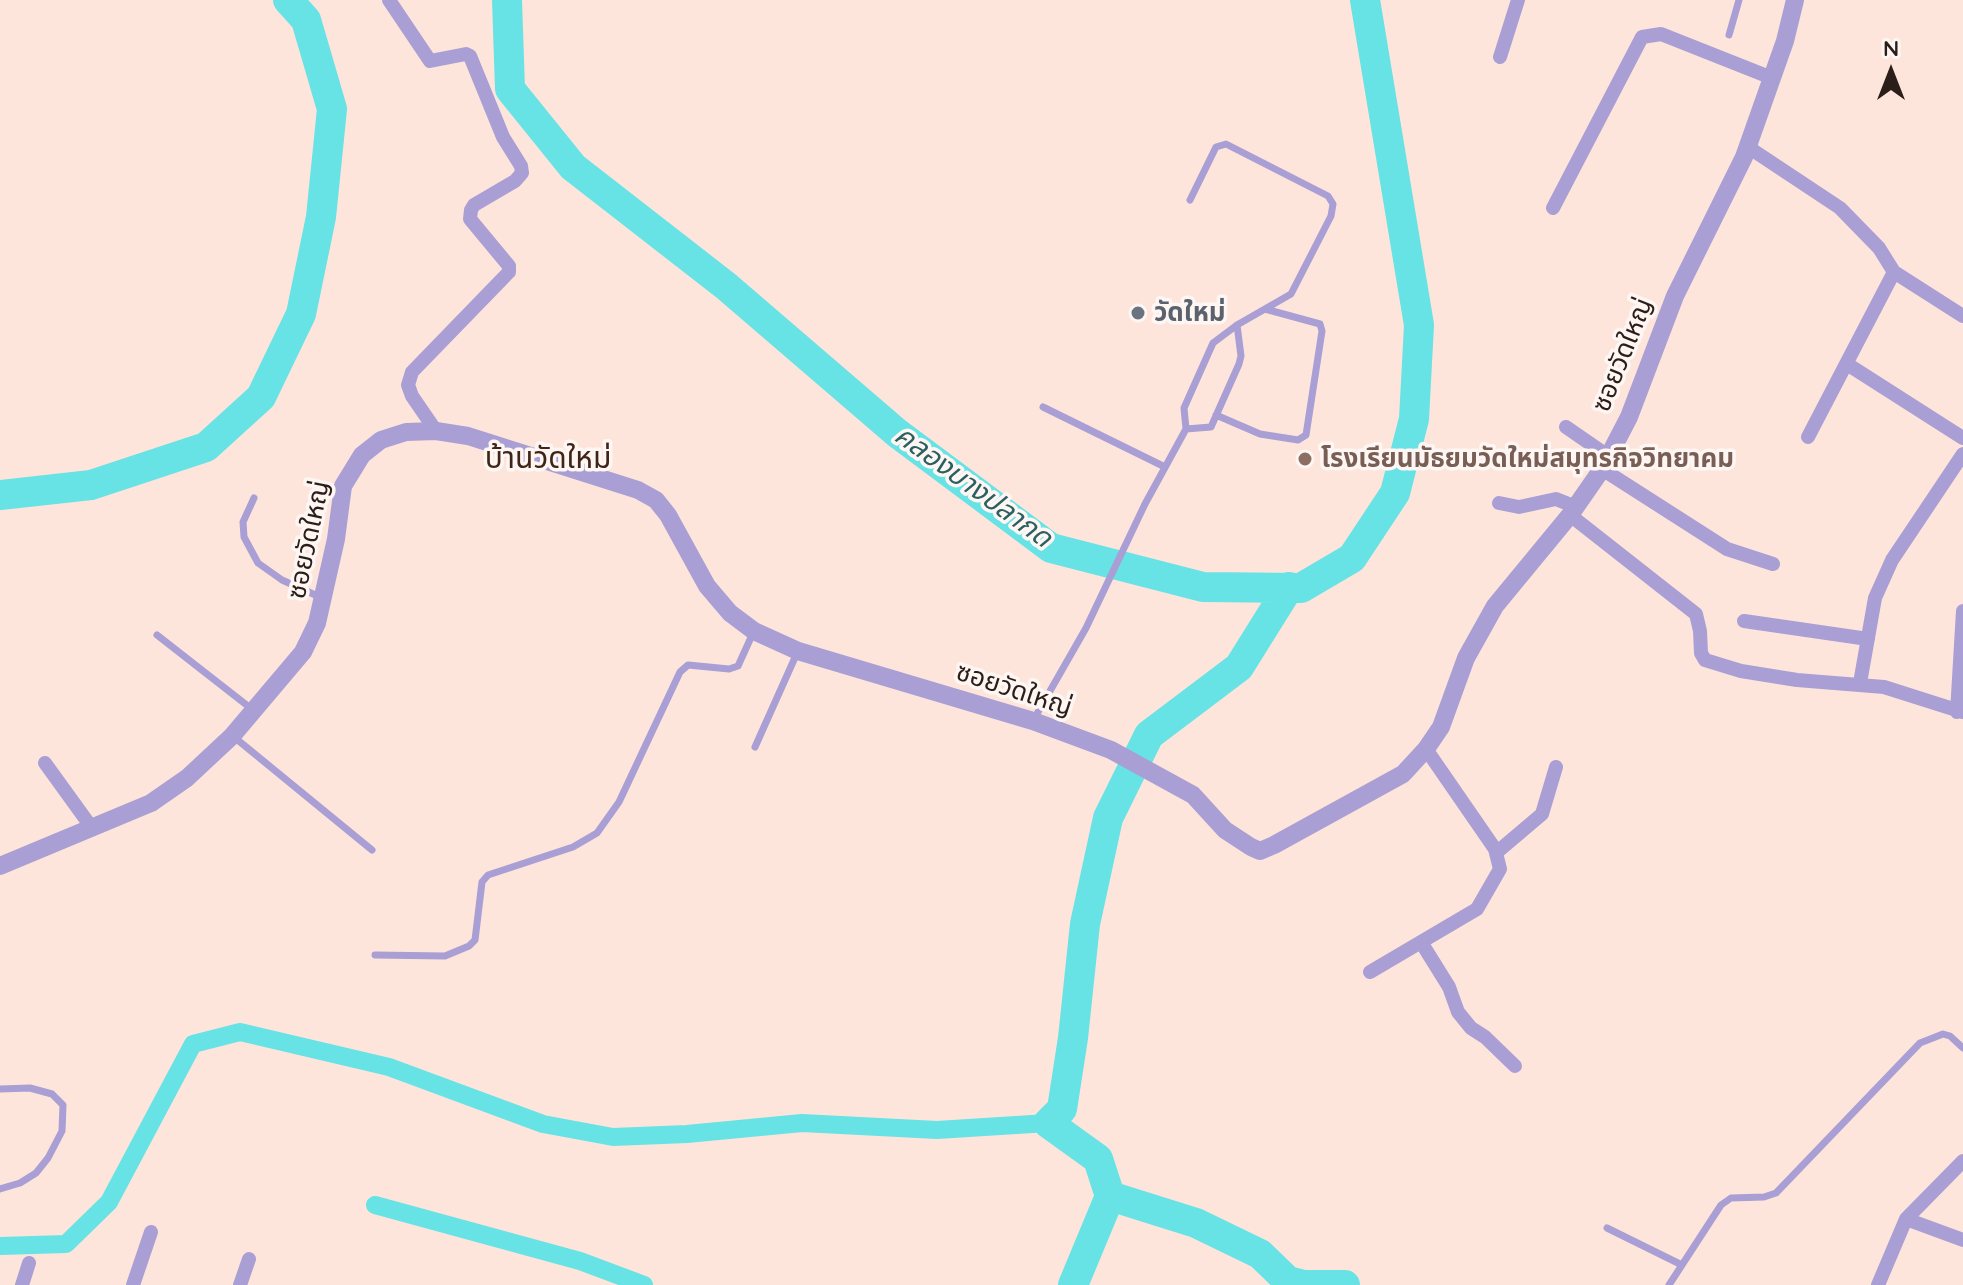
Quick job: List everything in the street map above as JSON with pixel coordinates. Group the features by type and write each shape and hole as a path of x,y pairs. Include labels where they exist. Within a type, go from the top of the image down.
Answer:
{"street":[{"path":"389,0 430,61 466,54 470,56 503,137 522,173 471,210 470,219 509,266 509,272 412,372 408,385 412,396 436,431"},
{"path":"1500,57 1518,0"},
{"name":"ซอยวัดใหญ่","path":"0,866 151,803 187,778 232,736 303,652 317,623 324,599 343,486 362,455 381,440 406,432 436,431 468,436 638,490 656,500 668,515 707,586 730,613 754,631 798,651 1033,721 1111,750 1193,795 1225,830 1260,851 1403,774 1441,727 1466,658 1495,606 1573,511 1605,462 1629,417 1675,296 1748,147 1795,0"},
{"path":"1553,208 1642,37 1661,34 1772,78"},
{"path":"1748,147 1840,208 1879,248 1894,272 1963,316"},
{"path":"1808,437 1894,272"},
{"path":"1847,364 1963,438"},
{"path":"1566,427 1605,462 1727,549 1773,564"},
{"path":"1860,683 1875,598 1892,560 1963,454"},
{"path":"1499,503 1519,507 1556,499 1696,614 1701,653 1705,660 1755,674 1860,683 1933,701 1960,712 1963,611"},
{"path":"1744,621 1868,639"},
{"path":"1370,972 1477,909 1500,869 1496,853 1426,749"},
{"path":"45,763 92,828"},
{"path":"1496,853 1542,814 1556,767"},
{"path":"1421,942 1449,987 1458,1012 1471,1028 1515,1066"},
{"path":"1878,1285 1906,1219 1963,1161"},
{"path":"1906,1219 1963,1240"},
{"path":"133,1285 151,1232"},
{"path":"240,1285 249,1259"},
{"path":"22,1285 29,1263"}],"lane":[{"path":"1729,35 1739,0"},
{"path":"1033,721 1086,628 1145,504 1186,429 1184,408 1213,343 1237,325 1291,294 1331,216 1333,204 1328,196 1226,144 1216,147 1190,200"},
{"path":"1216,415 1260,434 1298,440 1306,435 1322,331 1320,324 1265,309"},
{"path":"1186,429 1211,427 1241,356 1237,325"},
{"path":"1043,407 1165,467"},
{"path":"254,498 243,522 244,537 258,563 282,580 324,599"},
{"path":"375,955 445,956 469,946 475,940 482,882 488,875 573,847 597,833 619,802 680,672 688,665 729,669 738,666 754,631"},
{"path":"157,635 254,710"},
{"path":"755,747 798,651"},
{"path":"232,736 372,850"},
{"path":"1669,1285 1721,1205 1731,1198 1764,1197 1776,1193 1920,1043 1943,1034 1963,1048"},
{"path":"0,1089 30,1088 52,1094 63,1105 62,1131 48,1158 28,1178 0,1189"},
{"path":"1607,1228 1682,1265"}],"waterway":[{"name":"คลองบางปลากด","path":"0,495 91,485 206,447 261,397 301,314 321,217 332,109 306,20 288,0"},
{"name":"คลองบางปลากด","path":"507,0 510,89 573,167 726,286 897,433 1051,548 1203,587 1301,588 1352,558 1395,493 1414,419 1419,325 1365,0"},
{"path":"1073,1285 1110,1196 1098,1159 1048,1123 1062,1109 1085,924 1108,818 1149,735 1239,667 1289,587"},
{"path":"0,1246 66,1244 109,1202 193,1044 240,1032 389,1067 543,1124 613,1137 687,1134 802,1123 937,1130 1048,1123"},
{"path":"1110,1196 1196,1223 1260,1254 1288,1281 1304,1285 1345,1285"},
{"path":"375,1205 580,1261 644,1285"},
{"path":"1287,1285 1288,1281"}],"place":[{"name":"วัดใหม่","path":"1138,313"},
{"name":"โรงเรียนมัธยมวัดใหม่สมุทรกิจวิทยาคม","path":"1305,459"}],"district":[{"name":"บ้านวัดใหม่","path":"548,459"}]}
